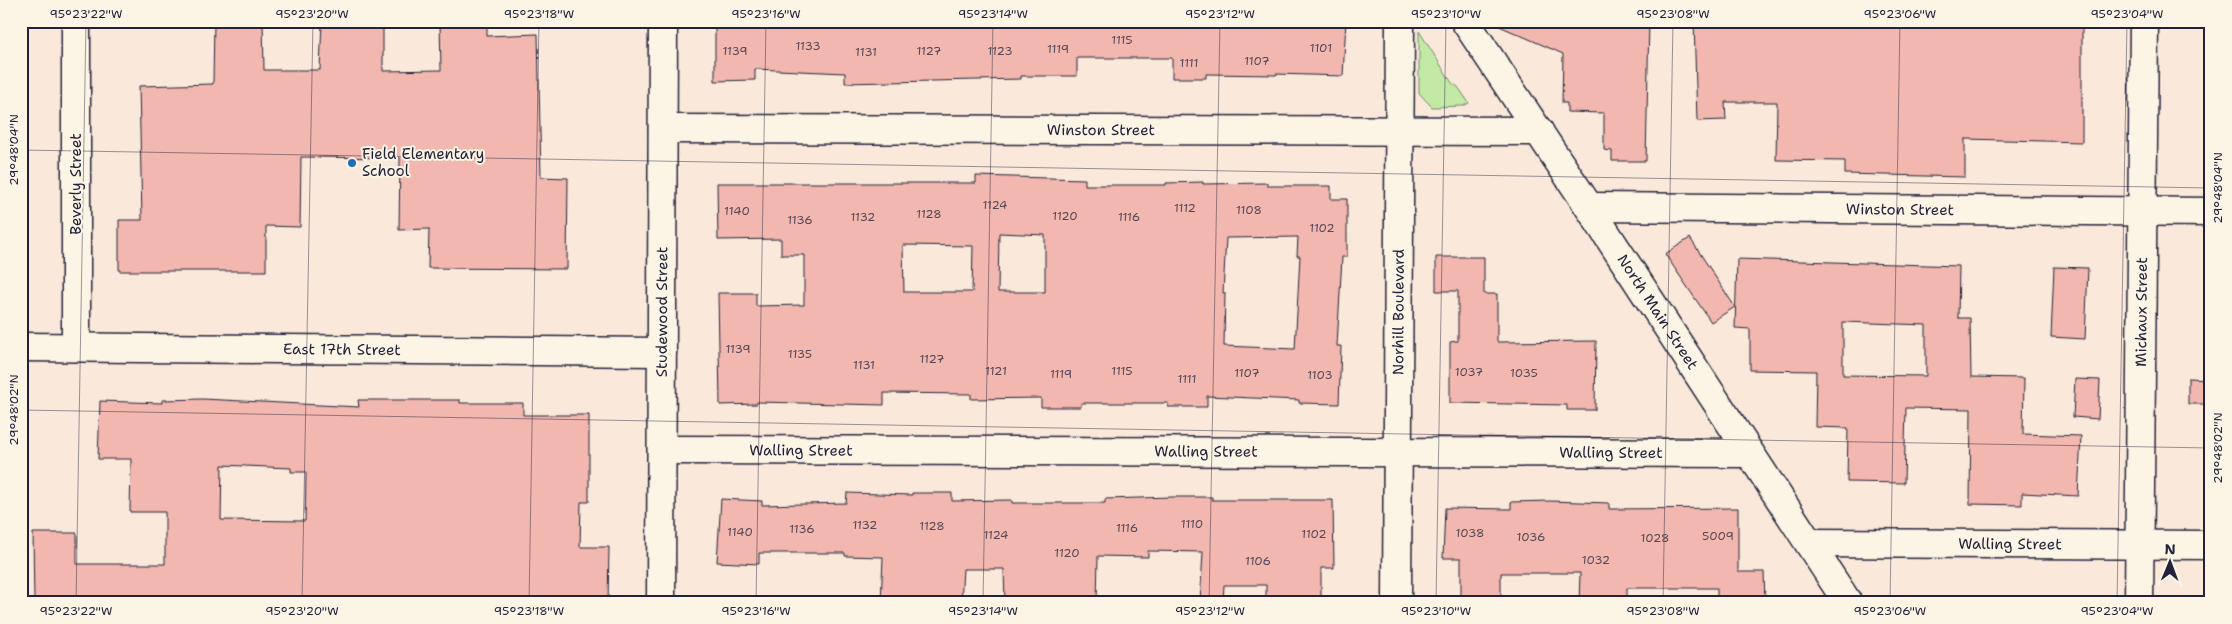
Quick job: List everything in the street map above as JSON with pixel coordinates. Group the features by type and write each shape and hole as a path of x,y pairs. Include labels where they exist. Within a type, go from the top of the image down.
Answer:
{"street":[{"name":"Beverly Street","path":"76,21 76,347"},
{"name":"Studewood Street","path":"662,603 663,21"},
{"name":"Norhill Boulevard","path":"1397,603 1400,21"},
{"name":"North Main Street","path":"1465,21 1848,603"},
{"name":"Michaux Street","path":"2138,603 2144,21"},
{"name":"Winston Street","path":"663,129 1539,131"},
{"name":"Winston Street","path":"1589,207 2211,212"},
{"name":"East 17th Street","path":"21,347 662,352"},
{"name":"Walling Street","path":"662,450 1749,452"},
{"name":"Walling Street","path":"1809,543 2211,545"}],"green space":[{"path":"1419,31 1452,83 1458,87 1469,103 1463,106 1432,107 1419,93"}],"building":[{"path":"214,21 263,21 264,70 320,70 322,21 383,21 383,71 441,70 440,21 487,21 487,36 538,34 541,177 568,178 567,269 428,268 429,229 399,230 400,158 301,157 300,227 266,226 266,271 119,271 119,220 142,220 139,86 213,84"},
{"path":"715,21 949,21 949,23 1346,21 1343,76 1206,74 1206,78 1172,78 1172,58 1077,58 1077,76 1021,76 1021,79 845,83 845,73 755,69 755,80 715,81"},
{"path":"1488,21 1649,21 1646,161 1612,161 1612,151 1604,150 1604,113 1567,112 1567,103 1562,103 1563,54"},
{"path":"1694,21 2082,21 2082,142 1965,139 1965,177 1845,174 1845,161 1776,160 1777,102 1725,102 1726,120 1697,121"},
{"path":"976,176 1085,179 1085,185 1166,185 1166,183 1203,182 1203,184 1267,183 1267,186 1331,186 1331,199 1347,199 1347,257 1342,257 1337,346 1341,346 1339,404 1299,403 1299,400 1207,396 1207,407 1168,407 1168,403 1081,403 1081,407 1041,407 1041,398 971,399 971,394 884,393 884,405 757,402 757,404 720,405 718,293 756,293 756,306 804,305 804,255 781,255 781,239 718,240 717,183 976,183","holes":["999,233 1045,235 1045,292 998,292","1298,237 1297,256 1300,256 1295,349 1224,346 1225,293 1223,293 1226,238","903,245 973,246 972,292 904,292"]},
{"path":"1690,238 1735,307 1711,322 1665,254"},
{"path":"1436,257 1484,257 1484,294 1497,294 1497,342 1596,341 1595,410 1567,410 1567,405 1450,403 1450,342 1458,341 1458,291 1436,291"},
{"path":"1737,259 1959,266 1958,318 1970,318 1971,377 2024,378 2023,434 2081,436 2078,496 2022,493 2022,505 1970,504 1971,409 1906,408 1904,483 1847,482 1848,428 1815,427 1816,371 1750,370 1750,329 1735,328","holes":["1843,322 1926,325 1926,376 1843,375"]},
{"path":"2054,267 2088,268 2085,339 2051,337"},
{"path":"2188,378 2211,379 2211,404 2188,404"},
{"path":"2075,379 2100,380 2098,419 2073,417"},
{"path":"203,399 359,407 358,400 460,400 460,403 523,403 523,415 589,415 589,502 581,502 580,547 609,547 608,603 34,603 33,533 77,533 77,564 165,564 165,512 130,512 131,459 98,459 100,401 162,403 162,400","holes":["222,465 291,468 291,472 306,472 305,521 221,520"]},
{"path":"847,493 912,495 912,493 952,493 952,501 1012,500 1012,503 1105,503 1105,499 1172,497 1212,497 1212,500 1333,500 1334,568 1321,568 1321,603 1266,603 1266,585 1224,585 1223,603 1200,603 1203,552 1148,551 1148,557 1098,556 1097,603 1005,603 1004,569 963,569 961,603 881,603 883,557 845,556 845,553 759,553 759,564 717,562 721,499 762,501 762,505 846,503"},
{"path":"1511,502 1609,503 1609,509 1738,508 1738,572 1764,572 1765,603 1717,603 1717,588 1627,588 1627,603 1579,603 1580,573 1501,573 1501,603 1461,603 1461,558 1443,558 1445,508 1511,509"}],"place":[{"name":"Field Elementary School","path":"352,163"}]}
